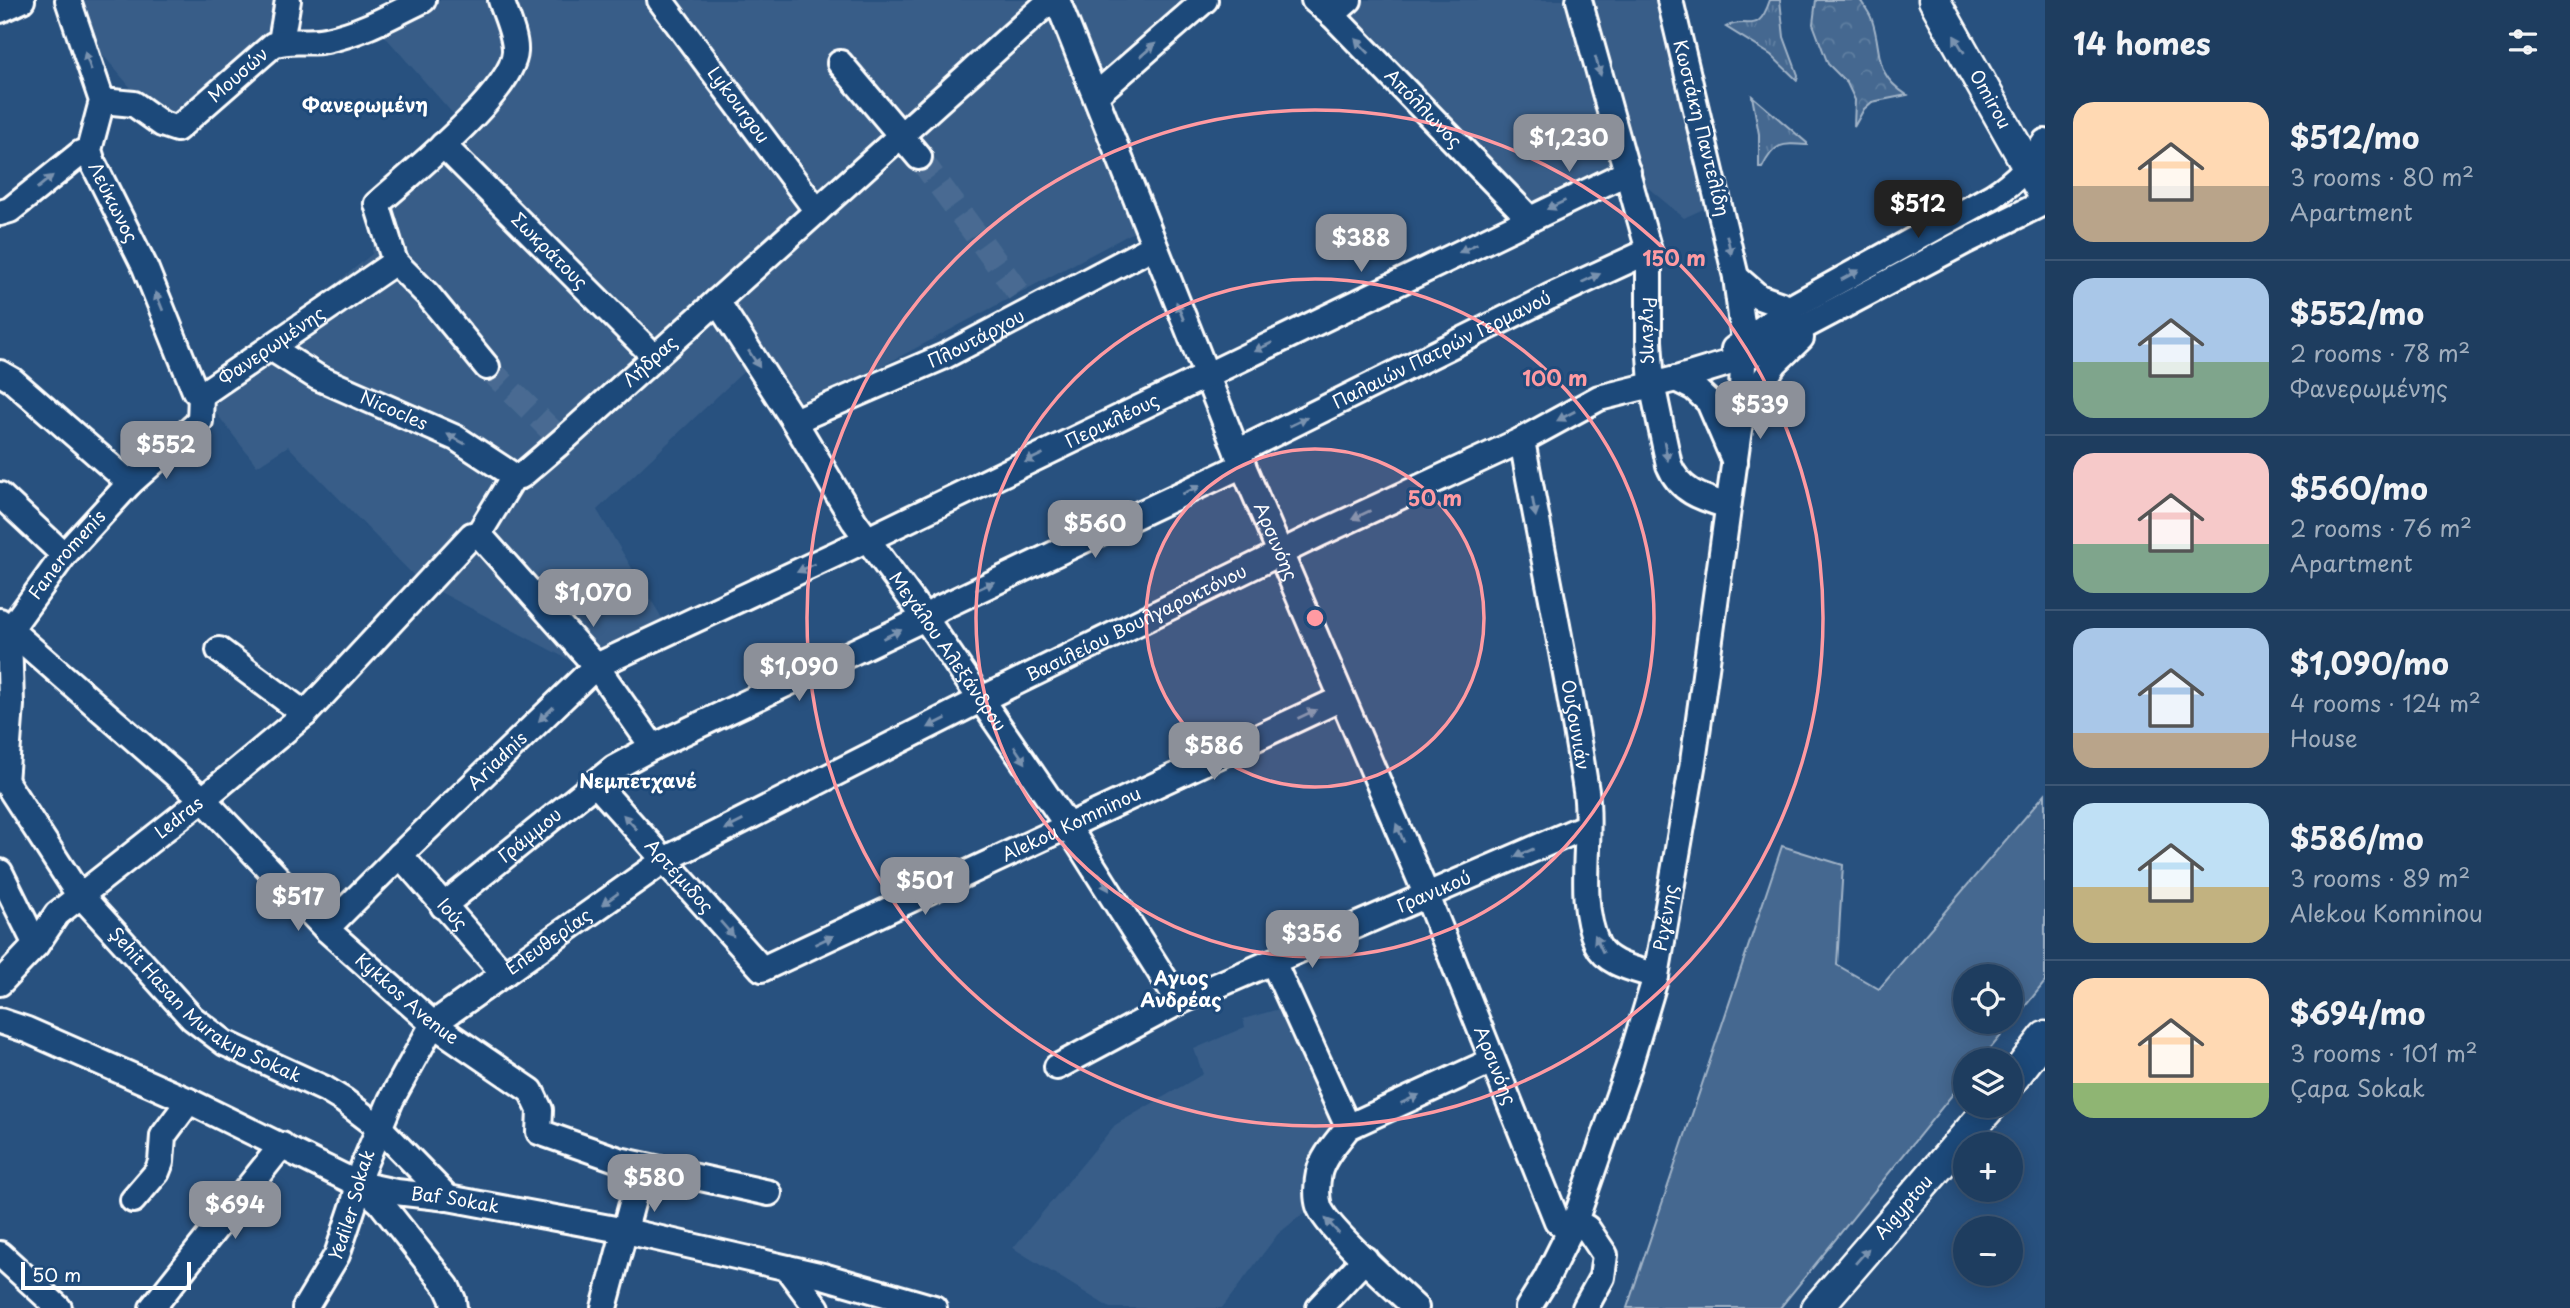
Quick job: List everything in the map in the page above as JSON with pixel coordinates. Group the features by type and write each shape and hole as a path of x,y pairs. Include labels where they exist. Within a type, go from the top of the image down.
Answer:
{"main road":[{"name":"Omirou","path":"1934,0 2045,197"},
{"path":"2023,1065 2045,1037"},
{"name":"Aigyptou","path":"1817,1308 1981,1118"}],"street":[{"path":"0,10 22,0"},
{"path":"68,0 102,101"},
{"path":"281,42 288,0"},
{"name":"Μουσών","path":"102,101 134,104 162,124 177,129 272,45 281,42 304,44 327,40 371,27 423,0"},
{"path":"487,368 428,295 395,262 377,204 493,96 511,68 515,53 514,40 501,0"},
{"name":"Lykourgou","path":"660,0 695,43 817,211"},
{"name":"Λήδρας","path":"275,738 305,713 472,535 481,534 514,476 522,476 559,437 655,357 1051,0"},
{"name":"Αρσινόης","path":"1056,0 1095,92 1154,246 1209,373 1240,459 1427,896 1557,1221 1572,1227 1587,1228 1605,1255 1602,1278 1585,1308"},
{"path":"1095,92 1205,0"},
{"name":"Ριγένης","path":"1579,0 1649,251 1649,341 1664,382 1669,465 1673,475 1689,492 1728,506"},
{"name":"Kωστάκη Παντελίδη","path":"1670,0 1736,277 1745,349"},
{"name":"Απόλλωνος","path":"1332,5 1529,218"},
{"path":"840,63 919,157"},
{"name":"Λεύκωνος","path":"102,101 89,150 93,163 145,267 195,391 201,395"},
{"path":"1745,349 1790,308 1993,196 2029,167 2045,142"},
{"name":"Σωκράτους","path":"443,145 655,357"},
{"path":"0,213 10,210 81,153 89,150"},
{"name":"Περικλέους","path":"596,666 868,539 1628,172"},
{"path":"1745,349 1833,311 2045,202"},
{"name":"Πλουτάρχου","path":"794,421 944,356 1028,307 1154,246"},
{"name":"Παλαιών Πατρών Γερμανού","path":"653,747 925,618 940,608 1240,459 1537,304 1649,251"},
{"name":"Φανερωμένης","path":"130,483 200,421 201,395 395,262"},
{"path":"1736,277 1759,297 1790,308"},
{"name":"Μεγάλου Αλεξάνδρου","path":"717,301 854,521 925,618 1068,825 1179,1002"},
{"path":"1741,415 1775,363 1833,311"},
{"name":"Nicocles","path":"271,348 317,377 456,438 514,476"},
{"name":"Ριγένης","path":"1528,1308 1572,1227 1629,1066 1656,976 1693,761 1735,463 1745,349"},
{"name":"Βασιλείου Βουλγαροκτόνου","path":"666,859 982,699 1521,440 1599,398 1713,368 1745,349"},
{"path":"0,373 12,380 130,483"},
{"path":"1664,382 1694,388 1709,402 1735,463"},
{"name":"Ουζουνιάν","path":"1521,440 1586,794 1587,884 1592,926 1604,955 1656,976"},
{"name":"Faneromenis","path":"4,626 130,483"},
{"path":"0,495 64,555"},
{"path":"481,534 596,666 653,747"},
{"path":"3,778 10,705 4,626"},
{"name":"Kykkos Avenue","path":"4,626 203,799 326,929 433,1024 531,1091 536,1096 540,1110 539,1132 642,1166"},
{"path":"219,650 305,713"},
{"name":"Ariadnis","path":"326,929 596,666"},
{"name":"Alekou Komninou","path":"762,969 1342,698"},
{"name":"Ledras","path":"0,983 36,945 57,914 203,799 275,738"},
{"name":"Γράμμου","path":"443,906 614,768 653,747"},
{"name":"Şehit Hasan Murakıp Sokak","path":"3,778 80,896 192,1018 213,1036 325,1088 380,1128 448,1198"},
{"name":"Αρτέμιδος","path":"596,784 762,969"},
{"name":"Γρανικού","path":"1057,1067 1179,1002 1587,826"},
{"name":"Ιούς","path":"400,855 504,974"},
{"name":"Ελευθερίας","path":"433,1024 666,859"},
{"path":"0,872 36,945"},
{"path":"1273,962 1348,1127"},
{"name":"Baf Sokak","path":"0,1021 27,1030 189,1101 358,1184 626,1231 823,1276 934,1308"},
{"name":"Yediler Sokak","path":"306,1308 337,1255 354,1205 358,1184 391,1100 433,1024"},
{"path":"1416,1308 1324,1217 1318,1205 1319,1173 1325,1159 1348,1127 1492,1060"},
{"path":"134,1200 161,1162 163,1136 189,1101"},
{"path":"152,1308 282,1145"},
{"path":"604,1308 642,1166 769,1193"},
{"path":"358,1184 380,1202 439,1276 450,1292 453,1308"},
{"path":"0,1254 59,1308"},
{"path":"1319,1308 1365,1259"},
{"path":"787,1268 815,1304"}],"shaded area":[{"path":"77,0 277,0 280,22 168,117 136,94 87,36"},
{"path":"401,0 1209,0 1100,85 1149,224 794,413 758,358 597,510 665,623 592,672 419,581 288,446 257,466 196,387 291,320 372,254 377,192 454,115 382,33"},
{"path":"1299,0 1663,0 1712,205 1684,218 1647,187 1636,166 1516,215"},
{"path":"1286,1007 1336,1120 1314,1153 1304,1213 1278,1234 1222,1308 1110,1308 1013,1248 1115,1125 1203,1074 1194,1049 1245,1027 1243,1019"}],"green space":[{"path":"1770,0 1780,0 1784,37 1798,75 1797,80 1771,55 1726,27 1761,19"},
{"path":"1816,0 1860,0 1872,20 1883,70 1896,87 1907,95 1872,102 1864,109 1854,127 1855,100 1847,83 1828,64 1813,24"},
{"path":"1752,96 1807,145 1779,146 1770,154 1762,168 1759,168 1759,134"},
{"path":"2045,794 2045,982 2023,1009 2023,964 1953,964 1953,1034 2002,1034 1991,1048 1953,1048 1953,1094 1780,1308 1627,1308 1782,846 1843,865 1837,965 1879,989"}],"tunnel":[{"path":"919,157 1026,303"},
{"path":"487,367 555,434"}],"district":[{"name":"Φανερωμένη","path":"365,105"},
{"name":"Νεμπετχανέ","path":"638,781"},
{"name":"Αγιος Ανδρέας","path":"1181,989"}]}
